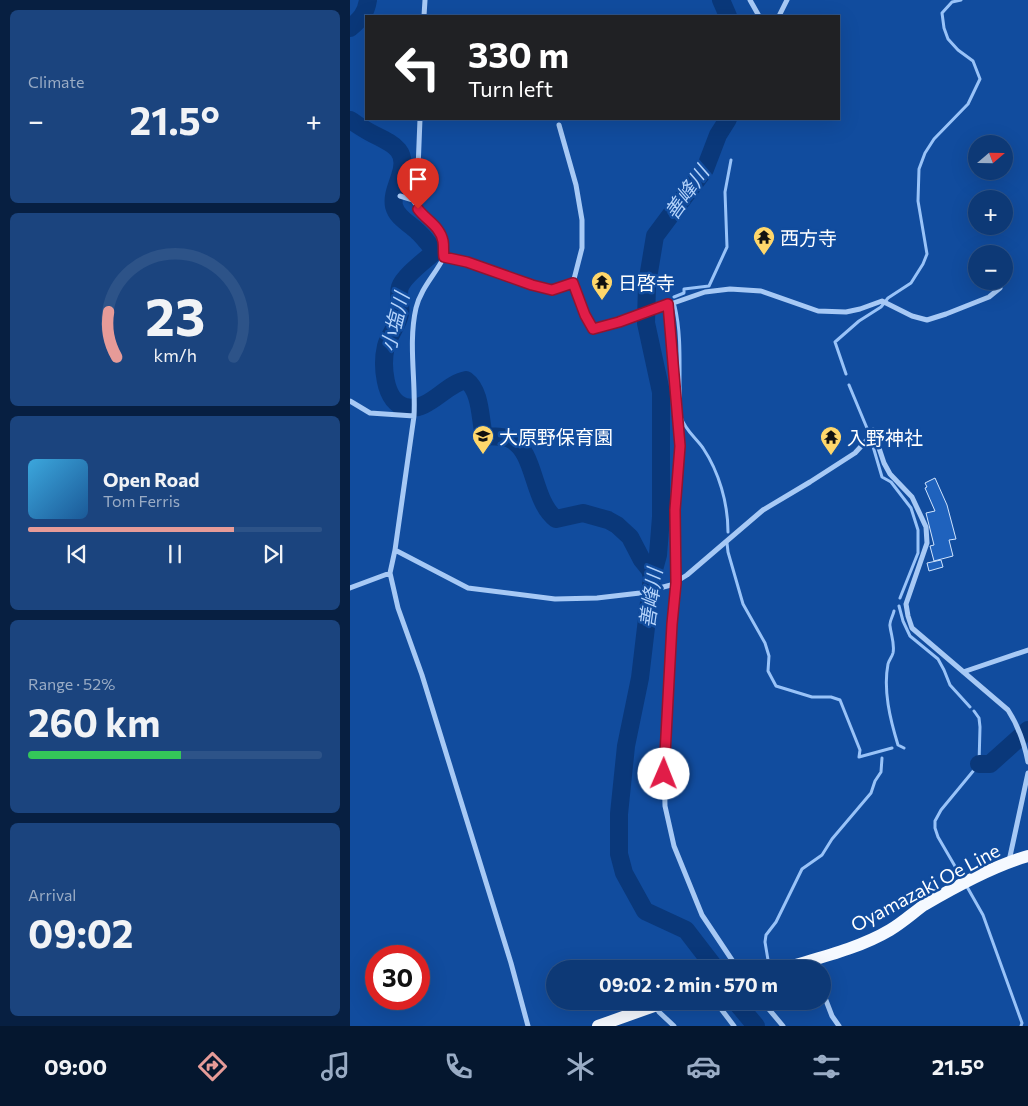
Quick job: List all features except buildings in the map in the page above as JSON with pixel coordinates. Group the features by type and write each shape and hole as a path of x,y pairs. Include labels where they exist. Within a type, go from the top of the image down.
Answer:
{"main road":[{"name":"Oyamazaki Oe Line","path":"824,960 891,930 924,905 966,883 1009,862 1028,856"},
{"path":"598,1026 643,1010"}],"street":[{"path":"424,15 425,0"},
{"path":"750,0 758,15"},
{"path":"779,15 787,0"},
{"path":"420,120 418,169 414,200 425,218 437,227 443,240 444,257 438,269 425,285 416,308 412,347 415,391 414,414 395,550 390,573 398,608 433,712 511,963 528,1026"},
{"path":"559,125 576,186 582,220 582,248 573,283 585,315 593,329 705,292 730,289 761,291 818,311 846,312 882,301 912,316 927,320 989,297 998,290"},
{"path":"400,196 414,200"},
{"path":"444,257 467,262 532,285 552,290 573,283"},
{"path":"665,305 680,446 675,510 674,584 664,759 665,806 674,846 702,915 732,960"},
{"path":"350,401 370,413 414,414"},
{"path":"395,550 468,588 555,599 597,598 640,593 674,584 762,510 848,458 874,433 884,463 890,474 912,497 926,527 927,542 906,604 912,628 1008,710 1017,724 1024,741 1028,762"},
{"path":"350,588 390,573"},
{"path":"963,672 1028,650"},
{"path":"1009,862 1028,773"},
{"path":"660,1010 659,1012 674,1026"},
{"path":"721,1010 734,1026"},
{"path":"770,1010 783,1026"},
{"path":"830,1010 839,1026"}],"waterway":[{"name":"小塩川","path":"350,28 362,16 368,0"},
{"name":"善峰川","path":"721,0 728,15"},
{"path":"846,374 835,342 859,321 881,307 888,298 911,283 927,254 918,201 919,169 925,153 934,139 968,104 980,79 973,61 958,50 948,39 944,28 942,13 952,2 961,0"},
{"name":"小塩川","path":"350,120 387,141 401,154 402,167 394,195 394,206 400,217 419,233 432,248 432,254 410,274 400,287 400,314 387,342 384,362 388,390 392,397 405,407 413,408 429,402 451,387 466,380 471,384 477,396 483,431 487,436 508,438 518,445 525,454 542,501 548,511 556,519 583,513 608,520 617,525 630,537 642,560 650,570 652,577"},
{"name":"善峰川","path":"709,960 686,930 645,911 624,873 619,854 619,814 626,746 640,678 652,577 658,555 661,517 661,392 646,323 647,284 655,236 705,169 718,135 727,120"},
{"path":"674,297 684,293 684,289 709,286 727,247 725,192 731,160"},
{"path":"675,306 679,335 681,417 714,467 722,488 728,532"},
{"path":"849,385 869,433"},
{"path":"872,443 882,477 891,482 911,508 918,530 918,553 900,598"},
{"path":"727,543 743,604 765,643 769,656 768,671 776,686 812,697 831,697 840,700 860,750 859,757 892,748"},
{"path":"899,606 910,636 938,659 950,685 970,707"},
{"path":"894,611 890,624 893,654 888,664 886,684 890,715 898,745 904,748"},
{"path":"963,880 938,837 935,821 941,810 979,764 980,727 979,718 974,711"},
{"path":"979,764 990,764 1028,730"},
{"path":"768,960 765,942 766,935 776,922 802,869 822,855 832,839 871,793 875,781 881,772 882,758"},
{"path":"966,885 983,915 1022,1023 1021,1026"},
{"name":"善峰川","path":"743,1010 756,1026"}],"place":[{"name":"西方寺","path":"764,256"},
{"name":"日啓寺","path":"602,301"},
{"name":"大原野保育園","path":"483,455"},
{"name":"入野神社","path":"831,456"}],"route":[{"path":"418,209 425,218 437,227 443,240 444,257 467,262 532,285 552,290 573,283 585,315 593,329 619,322 668,304 680,446 675,510 676,583 664,774"}]}
